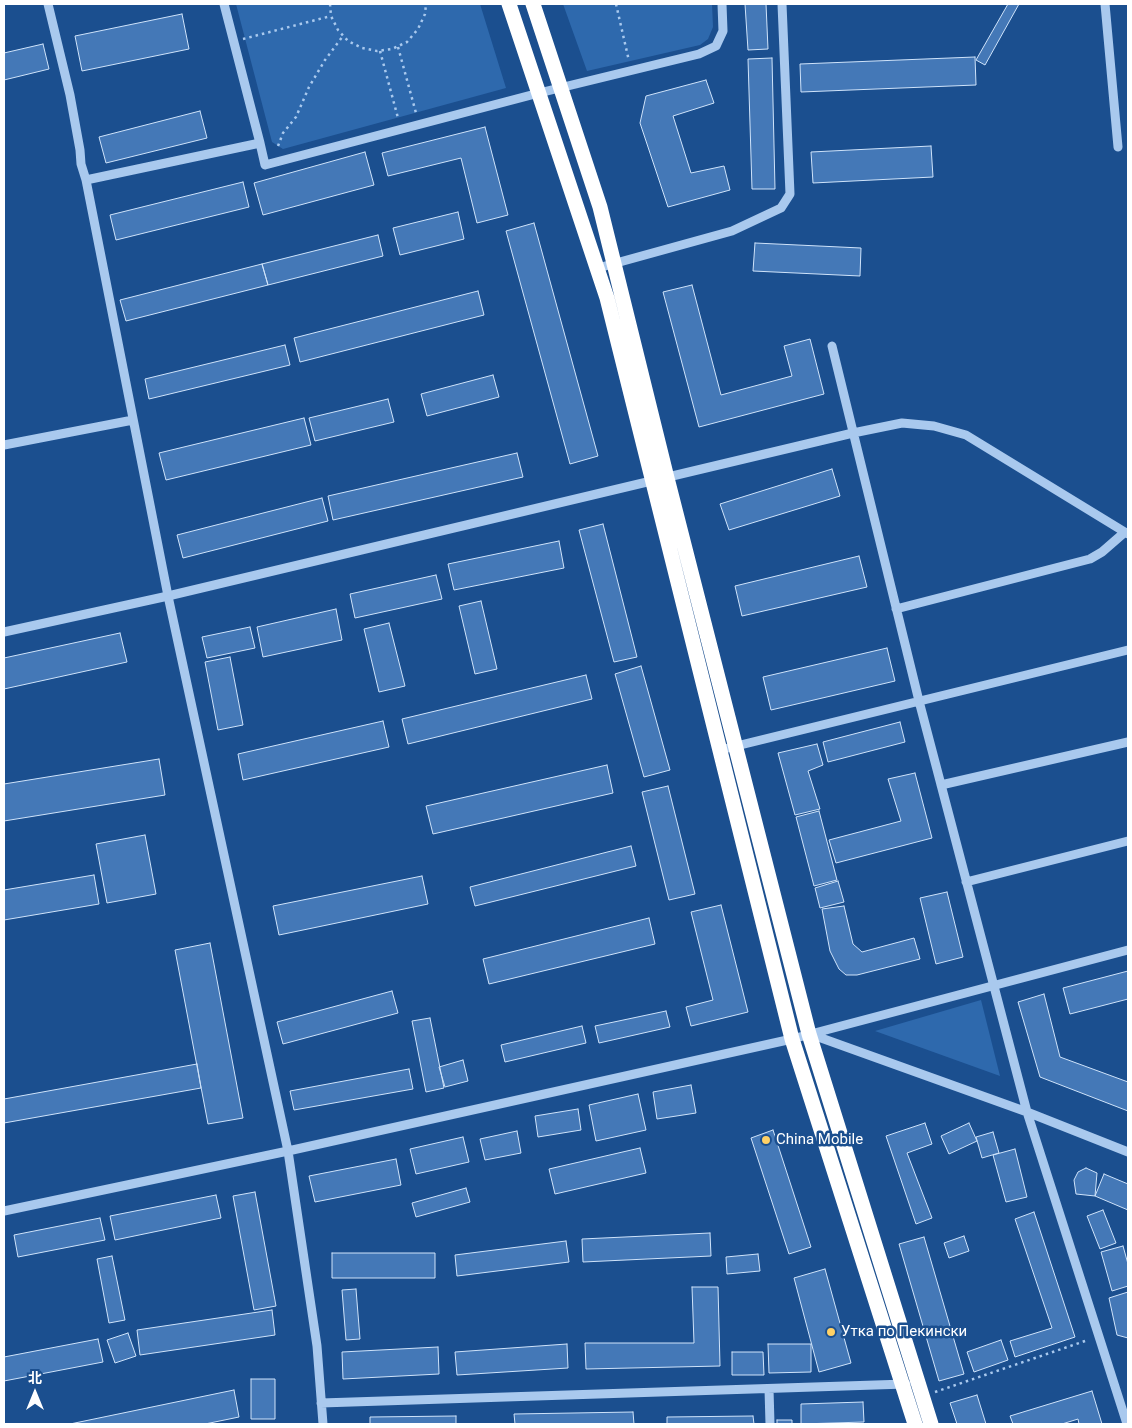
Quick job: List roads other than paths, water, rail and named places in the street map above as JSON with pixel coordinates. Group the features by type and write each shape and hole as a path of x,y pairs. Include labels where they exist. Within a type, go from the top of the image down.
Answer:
{"highway":[{"path":"509,4 598,268 660,480 735,746 809,1034 910,1383 915,1424"},
{"path":"534,4 600,207 615,263 660,480 720,750 792,1038 910,1383 922,1397 930,1424"}],"street":[{"path":"48,4 70,95 81,164 86,180 168,596 288,1151 317,1346 323,1424"},
{"path":"224,4 265,165 539,93 699,54 716,46 723,31 722,4"},
{"path":"598,268 732,231 781,208 790,194 782,4"},
{"path":"1105,4 1118,147"},
{"path":"86,180 260,143"},
{"path":"832,346 919,701 993,985 1028,1112 1099,1336 1126,1413 1127,1424"},
{"path":"4,445 133,420"},
{"path":"4,632 168,596 853,433 902,423 934,426 966,435 1126,533 1090,559 896,609"},
{"path":"720,750 1128,650"},
{"path":"941,785 1128,742"},
{"path":"966,882 1128,841"},
{"path":"4,1211 288,1151 792,1038 1128,950"},
{"path":"809,1034 1028,1112 1128,1152"},
{"path":"322,1403 910,1383"},
{"path":"769,1388 770,1424"}],"place":[{"name":"China Mobile","path":"766,1140"},
{"name":"Утка по Пекински","path":"831,1332"}]}
